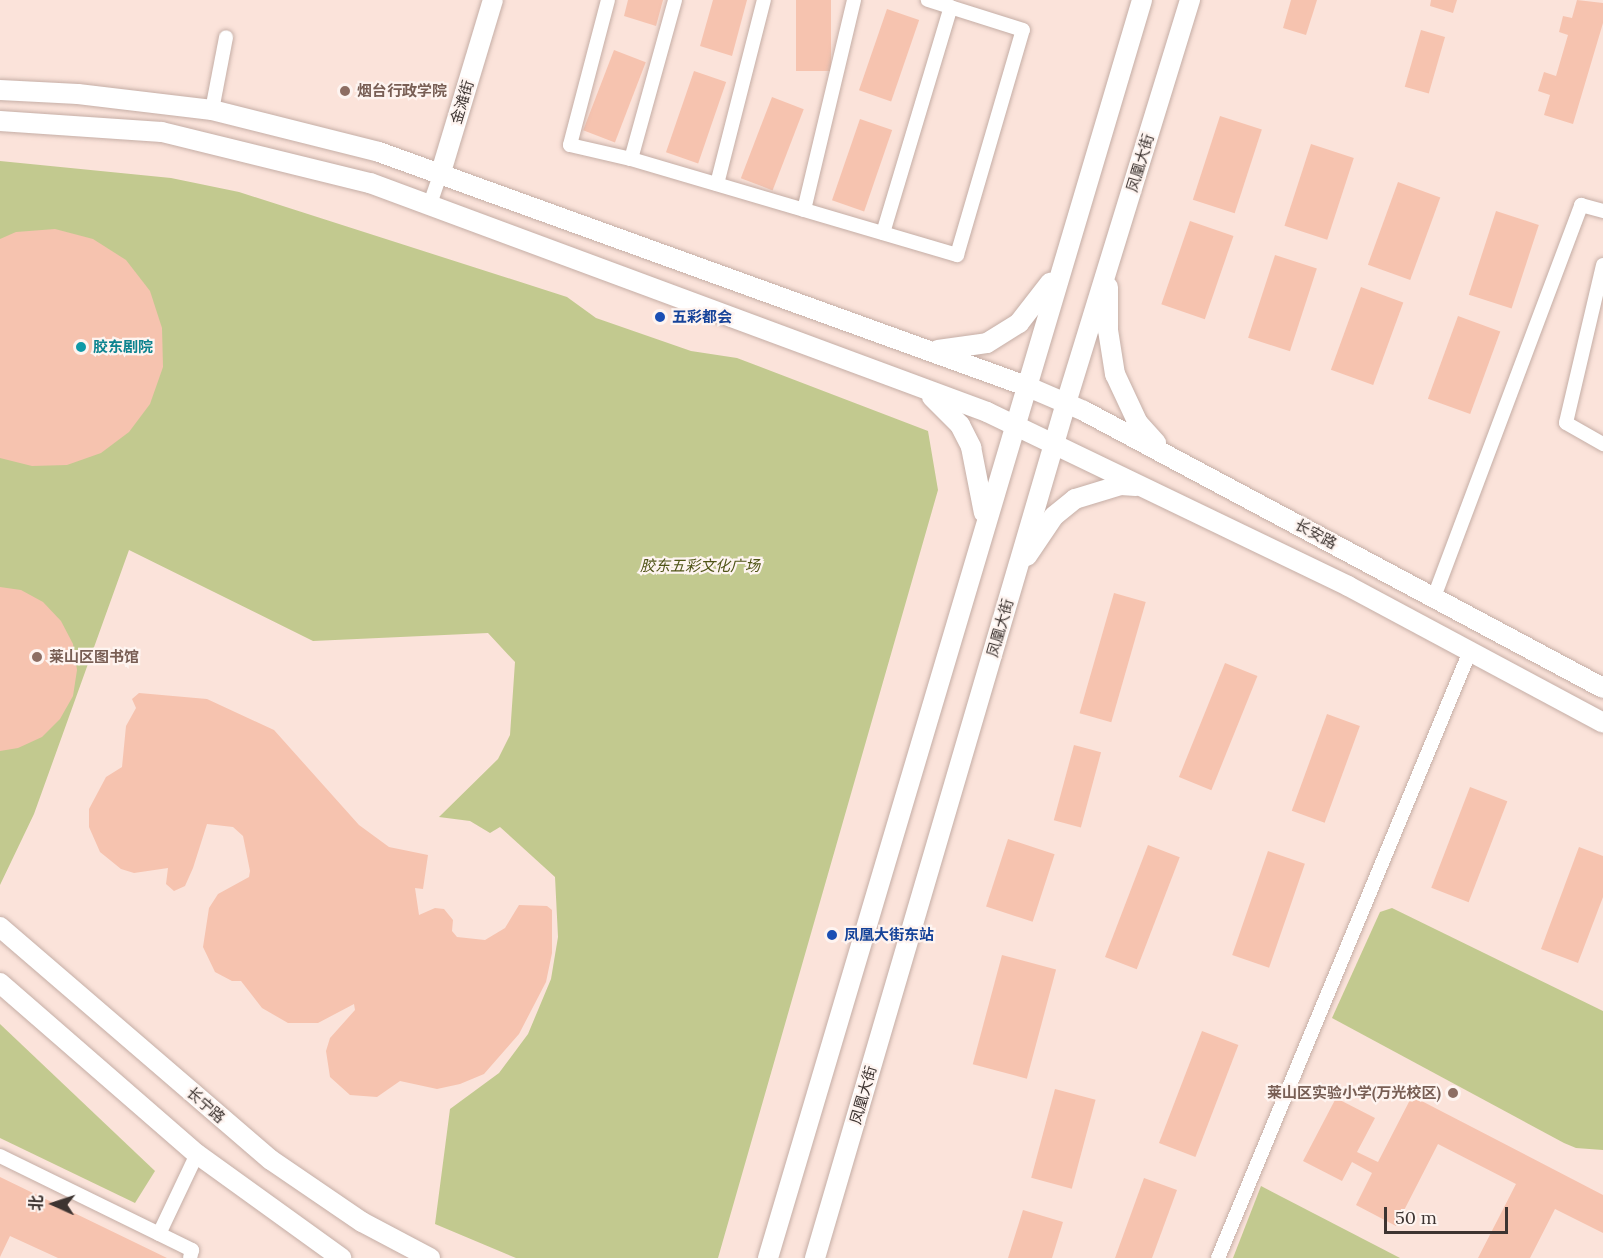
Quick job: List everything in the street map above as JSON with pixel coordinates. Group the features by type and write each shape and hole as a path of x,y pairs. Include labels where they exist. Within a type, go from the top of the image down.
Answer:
{"street":[{"name":"金滩街","path":"430,204 493,0"},
{"path":"608,0 570,145 631,159 957,255 1023,30 928,0"},
{"path":"631,159 675,0"},
{"path":"717,184 764,0"},
{"path":"804,210 854,0"},
{"path":"768,1258 1142,0"},
{"name":"凤凰大街","path":"815,1258 1066,403 1190,0"},
{"path":"882,233 951,8"},
{"path":"212,110 226,37"},
{"name":"长安路","path":"0,90 212,110 380,152 441,172 1026,386 1066,403 1166,454 1603,688"},
{"path":"0,122 162,132 358,180 430,204 918,386 1014,425 1348,585 1603,723"},
{"path":"1434,597 1581,205 1603,211"},
{"path":"930,351 987,343 1019,323 1043,295 1063,263"},
{"path":"1603,265 1566,423 1603,444"},
{"path":"1108,266 1108,330 1115,374 1138,423 1166,454"},
{"path":"918,386 947,408 960,425 971,447 986,522"},
{"path":"1017,570 1054,516 1075,499 1121,485 1143,487"},
{"path":"1218,1258 1470,651"},
{"name":"长宁路","path":"0,927 271,1160 362,1222 430,1258"},
{"path":"0,984 197,1154 341,1258"},
{"path":"159,1234 197,1154"},
{"path":"0,1156 192,1250 190,1258"}],"green space":[{"name":"胶东五彩文化广场","path":"0,161 171,178 239,192 567,297 596,318 691,351 737,358 928,431 938,490 718,1258 516,1258 435,1224 450,1109 499,1073 528,1034 551,979 558,937 555,877 500,827 490,833 470,821 439,817 498,759 510,735 515,662 488,633 313,641 129,550 34,814 0,885"},
{"path":"1392,908 1603,1011 1603,1150 1576,1148 1564,1143 1332,1018 1380,912"},
{"path":"0,1024 155,1171 135,1203 0,1138"},
{"path":"1261,1186 1400,1258 1233,1258"}],"building":[{"path":"628,0 663,0 656,26 624,16"},
{"path":"713,0 747,0 732,56 700,46"},
{"path":"796,0 831,0 831,71 796,71"},
{"path":"1291,0 1317,0 1306,35 1283,28"},
{"path":"1431,0 1457,0 1453,13 1430,6"},
{"path":"1577,0 1603,3 1603,23 1573,124 1544,115 1550,95 1538,91 1544,72 1556,76 1568,35 1559,32 1563,16 1572,18"},
{"path":"887,9 919,20 891,101 859,90"},
{"path":"1421,30 1445,37 1429,94 1405,87"},
{"path":"614,50 646,62 615,142 583,130"},
{"path":"694,71 726,82 698,163 666,152"},
{"path":"772,97 804,109 773,190 741,178"},
{"path":"1220,116 1262,130 1235,213 1193,200"},
{"path":"860,119 892,130 864,211 832,200"},
{"path":"1311,144 1354,158 1327,240 1284,226"},
{"path":"1398,182 1440,197 1410,280 1368,265"},
{"path":"1496,211 1539,225 1512,309 1469,295"},
{"path":"1190,221 1233,236 1205,319 1161,304"},
{"name":"胶东剧院","path":"55,229 93,239 126,260 150,291 162,328 163,367 150,404 129,432 101,453 67,465 32,466 0,458 0,239 16,232"},
{"path":"1275,255 1317,269 1290,351 1248,338"},
{"path":"1361,287 1403,302 1373,385 1331,370"},
{"path":"1458,316 1500,331 1470,414 1428,399"},
{"name":"莱山区图书馆","path":"0,587 21,590 43,602 61,621 73,644 77,670 73,696 60,719 42,737 18,748 0,751"},
{"path":"1114,593 1146,602 1111,722 1080,713"},
{"path":"1225,663 1257,676 1211,790 1179,777"},
{"path":"139,693 207,699 274,730 359,825 389,847 428,855 423,889 415,888 419,915 435,908 444,909 453,920 452,931 457,937 485,940 505,928 519,905 547,906 552,910 552,953 546,982 519,1034 484,1074 460,1084 437,1089 400,1081 377,1097 350,1095 330,1077 326,1051 330,1038 355,1010 354,1004 318,1023 288,1023 262,1008 241,981 232,981 215,972 203,947 209,908 218,894 249,877 250,871 243,836 233,827 207,824 185,886 174,891 166,884 168,868 134,873 121,869 100,852 89,827 89,809 106,777 122,767 126,726 136,708 132,699"},
{"path":"1327,714 1360,726 1325,823 1292,811"},
{"path":"1074,745 1101,752 1081,828 1054,820"},
{"path":"1470,787 1507,801 1469,902 1431,888"},
{"path":"1008,839 1055,854 1033,922 986,907"},
{"path":"1148,845 1180,857 1137,969 1105,957"},
{"path":"1579,847 1603,856 1603,897 1578,963 1541,949"},
{"path":"1268,851 1305,864 1269,968 1232,955"},
{"path":"1002,955 1056,969 1027,1079 973,1064"},
{"path":"1202,1031 1238,1045 1195,1157 1159,1143"},
{"path":"1055,1089 1096,1100 1072,1189 1031,1178"},
{"path":"1412,1096 1603,1195 1603,1233 1555,1209 1530,1258 1478,1258 1516,1184 1438,1144 1396,1226 1356,1205 1372,1173 1352,1162 1342,1181 1303,1161 1336,1098 1375,1118 1357,1152 1378,1162"},
{"path":"0,1177 167,1258 58,1258 10,1236 0,1257"},
{"path":"1144,1178 1177,1190 1152,1258 1115,1258"},
{"path":"1023,1210 1063,1222 1052,1258 1008,1258"}],"place":[{"name":"烟台行政学院","path":"345,91"},
{"name":"五彩都会","path":"660,317"},
{"name":"胶东剧院","path":"81,347"},
{"name":"莱山区图书馆","path":"37,657"},
{"name":"凤凰大街东站","path":"832,935"},
{"name":"莱山区实验小学(万光校区)","path":"1453,1093"}]}
